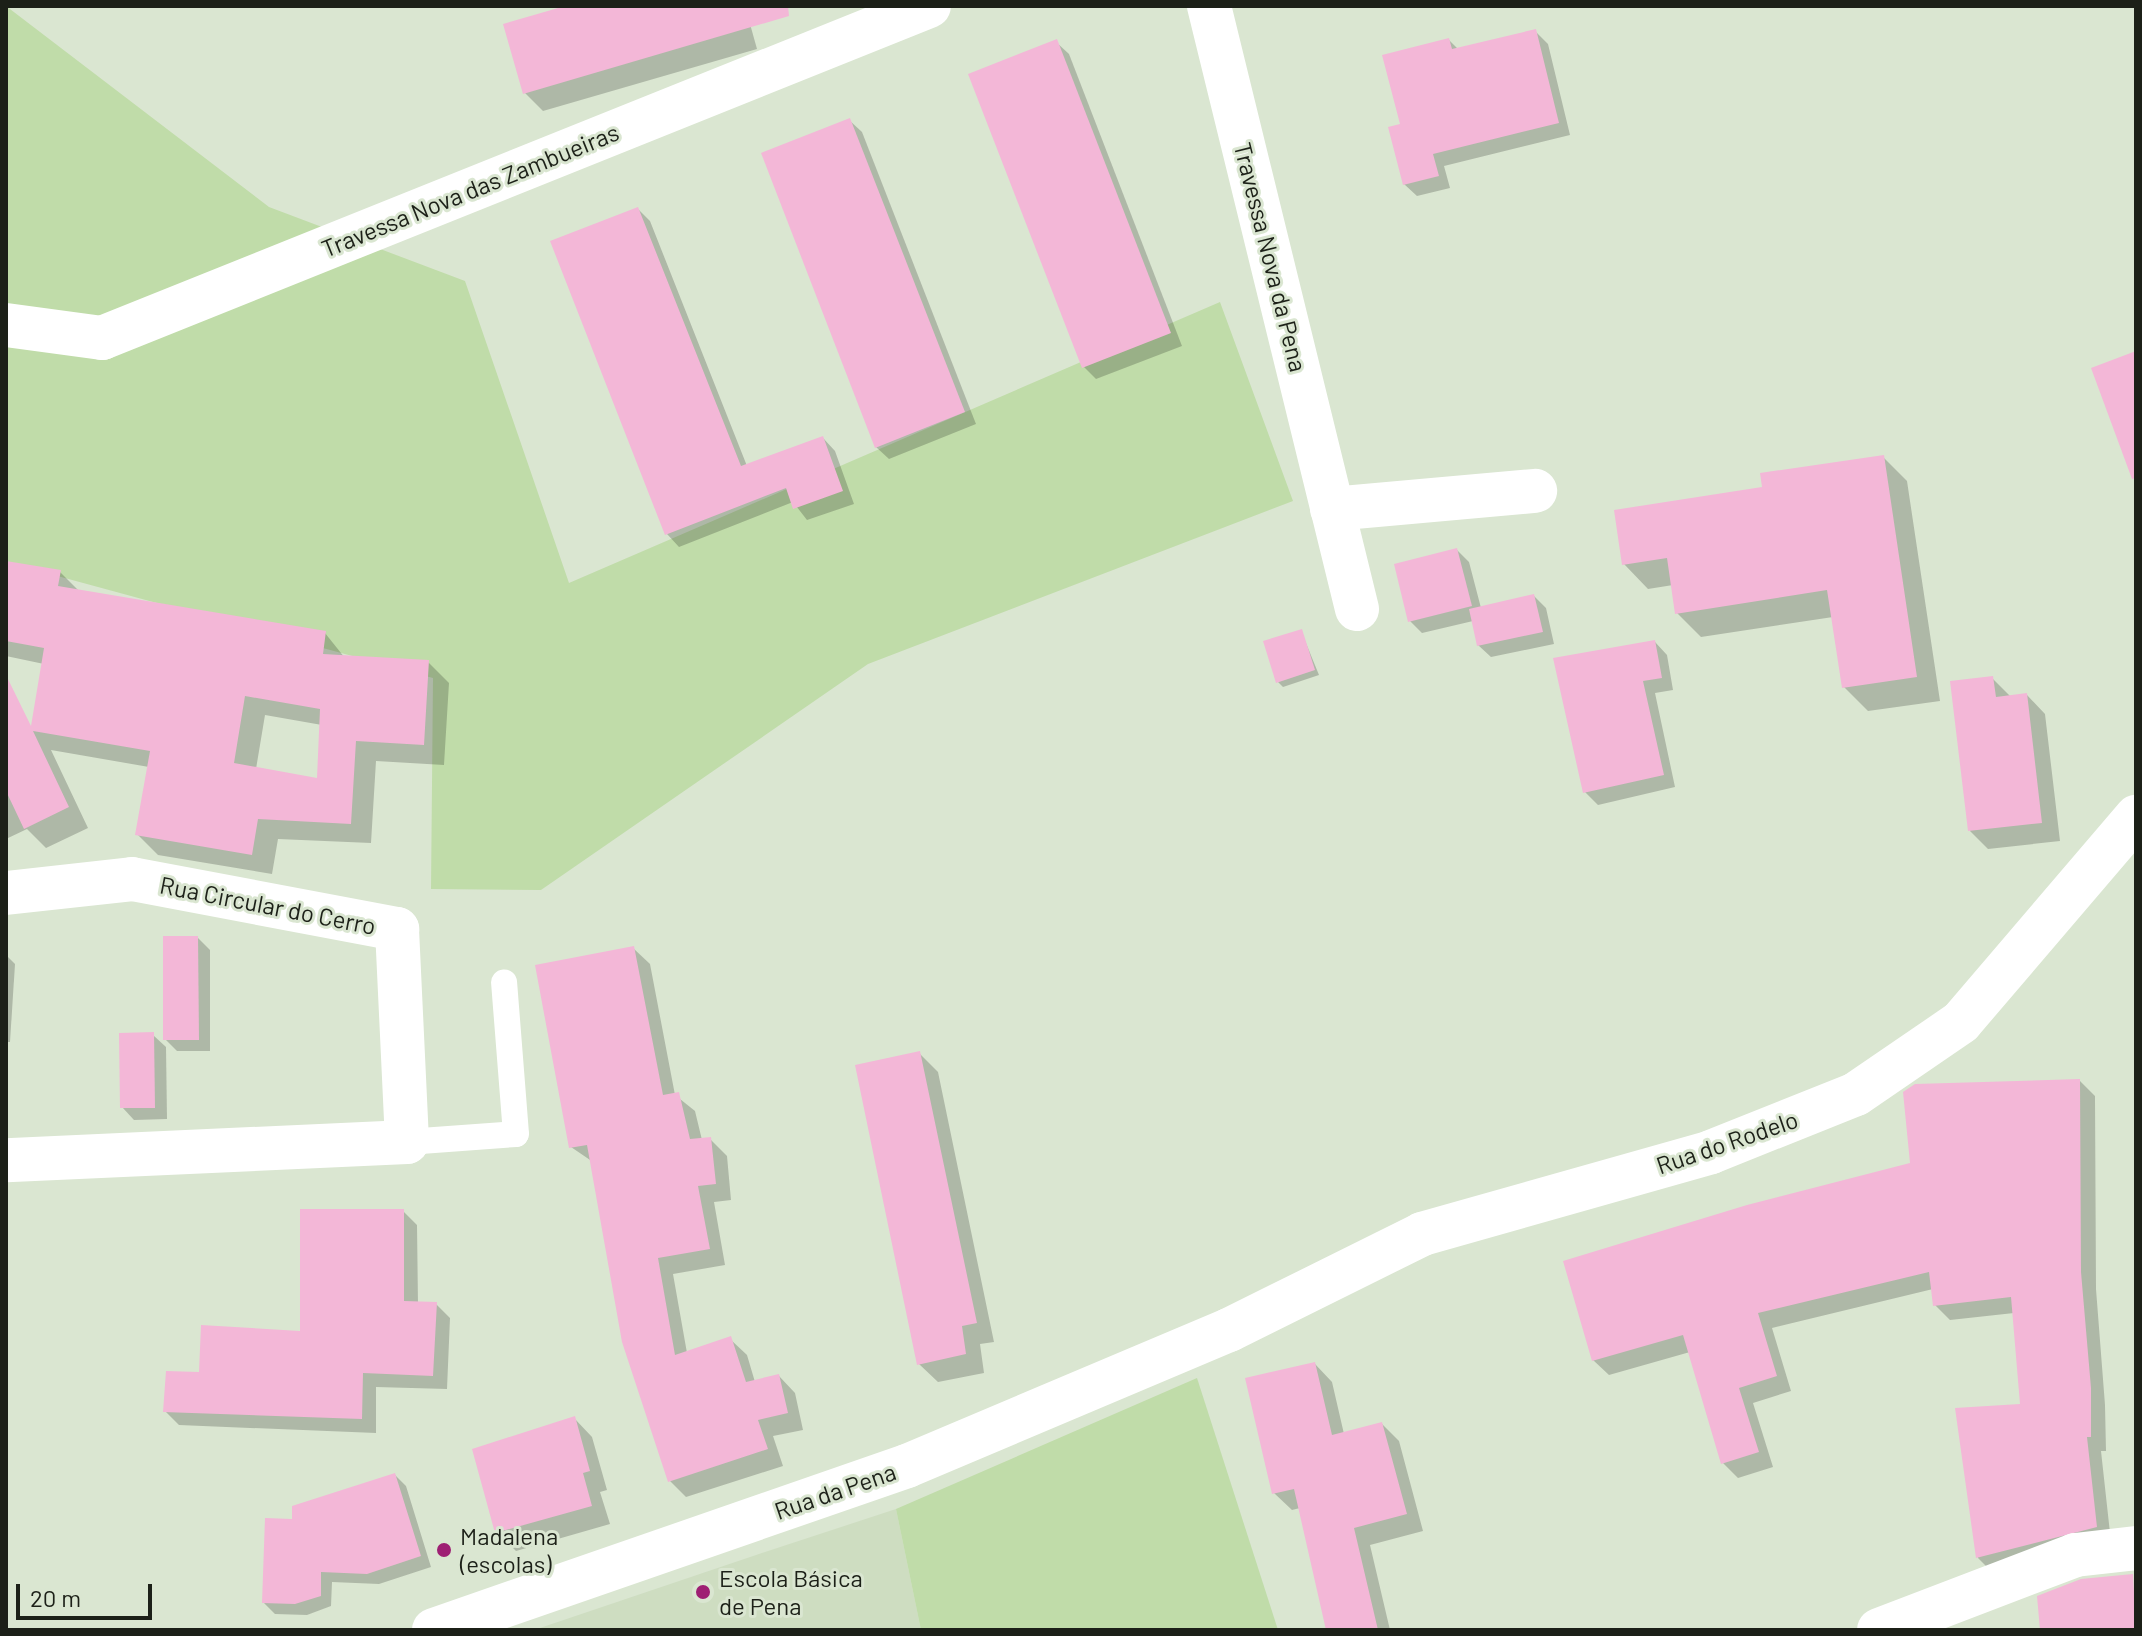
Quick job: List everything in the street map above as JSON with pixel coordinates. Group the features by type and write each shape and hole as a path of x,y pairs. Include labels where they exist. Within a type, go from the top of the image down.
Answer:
{"street":[{"name":"Travessa Nova das Zambueiras","path":"6,325 102,338 929,6"},
{"name":"Travessa Nova da Pena","path":"1209,6 1357,609"},
{"path":"1332,509 1535,491"},
{"name":"Rua do Rodelo","path":"1229,1330 1422,1234 1711,1152 1856,1094 1961,1022 2136,817"},
{"name":"Rua Circular do Cerro","path":"6,893 132,879 397,929 407,1142"},
{"path":"6,1160 407,1142"},
{"name":"Rua da Pena","path":"434,1630 907,1466 1229,1330"},
{"path":"1879,1630 2075,1555 2136,1548"}],"lane":[{"path":"407,1142 516,1134 504,982"}],"shaded area":[{"path":"896,1509 921,1630 534,1630 759,1554"}],"green space":[{"path":"6,6 269,207 465,281 569,583 1220,302 1293,501 868,664 541,890 431,889 433,678 6,562"},
{"path":"1197,1378 1278,1630 921,1630 896,1509"}],"building":[{"path":"565,6 788,6 789,16 523,94 503,24"},
{"path":"1536,29 1559,123 1433,154 1439,176 1403,185 1388,127 1400,124 1382,55 1449,38 1452,49"},
{"path":"1057,39 1171,333 1082,368 968,74"},
{"path":"850,118 965,412 875,448 761,153"},
{"path":"638,207 741,466 823,436 843,491 793,509 786,488 665,535 550,241"},
{"path":"2136,351 2136,478 2132,479 2091,368"},
{"path":"1884,455 1917,677 1842,688 1827,590 1675,614 1667,558 1622,565 1614,510 1762,487 1760,473"},
{"path":"1457,548 1472,606 1408,622 1394,564"},
{"path":"6,561 61,570 58,586 326,631 323,654 429,660 424,745 356,741 351,824 258,819 252,855 135,835 150,751 33,731 69,807 24,829 6,791 6,675 31,726 44,648 6,641","holes":["245,696 320,709 317,778 234,763"]},
{"path":"1534,594 1543,632 1477,646 1469,609"},
{"path":"1302,629 1315,670 1276,683 1263,641"},
{"path":"1655,640 1662,678 1643,681 1664,775 1583,793 1553,658"},
{"path":"1993,676 1996,697 2027,693 2042,823 1968,831 1950,681"},
{"path":"163,936 198,936 199,1040 163,1040"},
{"path":"634,946 663,1095 679,1092 690,1139 711,1137 716,1184 698,1186 710,1249 658,1258 675,1355 731,1336 746,1382 779,1374 788,1413 758,1420 768,1449 668,1482 622,1342 587,1145 569,1148 535,965"},
{"path":"154,1032 155,1108 120,1108 119,1033"},
{"path":"920,1051 977,1323 962,1326 966,1354 917,1365 855,1065"},
{"path":"2080,1079 2081,1272 2091,1388 2091,1437 2087,1437 2097,1527 1976,1558 1955,1408 2020,1404 2011,1297 1933,1306 1929,1272 1758,1313 1777,1376 1739,1388 1759,1452 1721,1464 1683,1335 1592,1361 1563,1261 1747,1205 1910,1163 1903,1092 1915,1084"},
{"path":"300,1209 404,1209 404,1301 437,1302 433,1376 363,1373 362,1419 163,1412 166,1371 199,1372 201,1325 300,1331"},
{"path":"1315,1362 1332,1435 1382,1422 1407,1514 1354,1528 1378,1630 1326,1630 1294,1489 1272,1494 1245,1378"},
{"path":"575,1416 590,1471 583,1473 592,1506 495,1533 472,1449"},
{"path":"395,1473 421,1556 367,1574 321,1572 321,1596 295,1604 262,1603 265,1518 292,1519 292,1506"},
{"path":"2133,1574 2136,1630 2040,1630 2037,1596 2081,1579"}],"place":[{"name":"Madalena (escolas)","path":"444,1550"},
{"name":"Escola Básica de Pena","path":"703,1592"}]}
